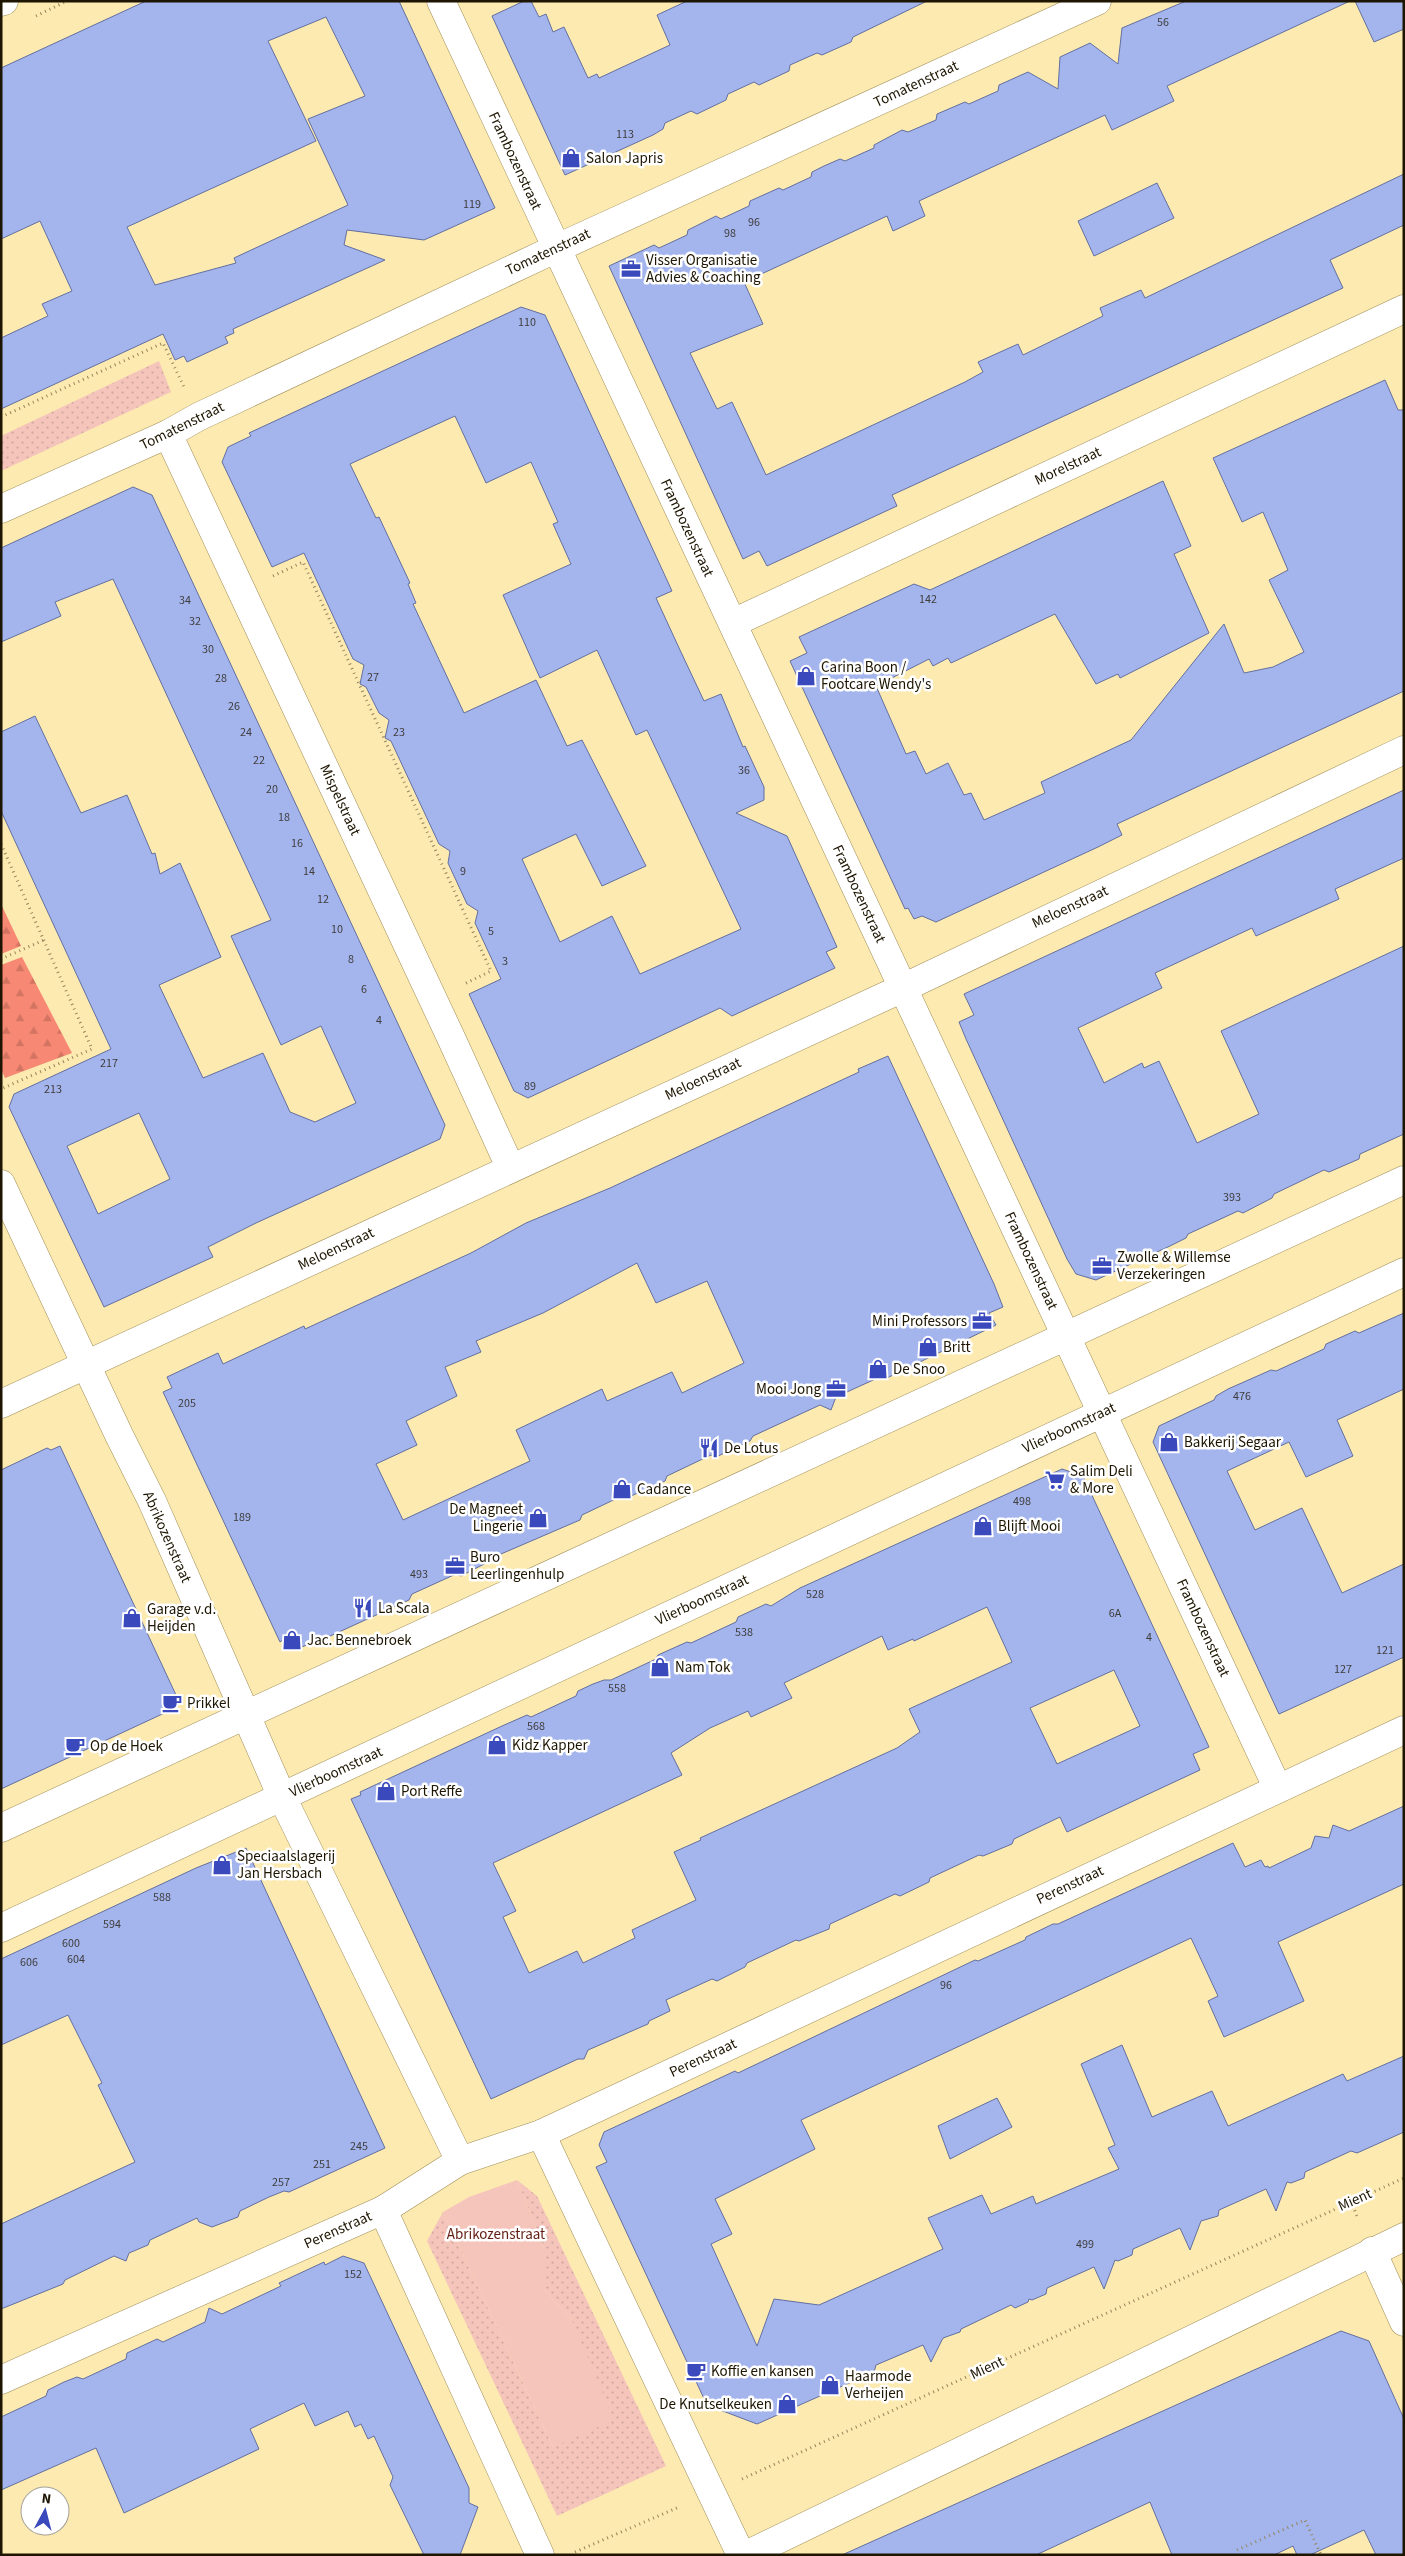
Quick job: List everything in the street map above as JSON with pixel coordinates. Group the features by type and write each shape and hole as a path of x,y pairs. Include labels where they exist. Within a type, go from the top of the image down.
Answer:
{"street":[{"name":"Frambozenstraat","path":"441,1 555,249 733,623 1277,1787"},
{"name":"Tomatenstraat","path":"1,509 168,434 198,417 555,249 1097,1"},
{"name":"Morelstraat","path":"733,623 1404,309"},
{"name":"Mispelstraat","path":"168,434 454,1042 510,1167"},
{"name":"Meloenstraat","path":"1,1404 87,1366 510,1167 903,988 1404,750"},
{"path":"1,1828 1404,1180"},
{"name":"Abrikozenstraat","path":"1,1184 152,1501 282,1797 460,2161"},
{"name":"Vlierboomstraat","path":"1,1928 1404,1272"},
{"name":"Perenstraat","path":"1,2380 383,2210 460,2161 541,2134 1277,1787 1404,1730"},
{"path":"541,2134 740,2555"},
{"path":"383,2210 540,2555"},
{"path":"746,2555 1404,2237"},
{"path":"1372,2251 1404,2322"}],"path":[{"path":"1,418 163,343 198,417"},
{"path":"242,591 303,562 491,972 460,986"},
{"path":"1,844 92,1049 1,1089"},
{"path":"1,959 44,940"},
{"name":"Mient","path":"568,2555 712,2493 1404,2178"},
{"path":"1237,2550 1305,2520 1321,2555"}],"green space":[{"path":"159,361 171,392 1,471 1,436"},
{"path":"1,904 21,946 1,954"},
{"path":"22,957 72,1053 5,1078 1,1069 1,965"},
{"path":"517,2180 537,2196 666,2466 557,2516 427,2241 443,2212 553,2447 572,2320 544,2290 544,2248"},
{"name":"Abrikozenstraat","path":"517,2180 544,2248 544,2290 572,2320 614,2420 553,2447 443,2212 469,2197"}],"building":[{"path":"146,1 399,1 495,208 424,240 347,230 344,245 385,260 233,329 234,333 225,337 228,343 187,362 184,356 175,360 163,334 1,409 1,338 48,316 42,304 72,291 40,221 1,239 1,68","holes":["326,17 365,96 308,119 348,205 234,258 236,263 155,285 127,227 316,141 268,41"]},
{"path":"524,1 531,1 539,17 546,14 553,32 564,27 588,78 597,74 599,78 670,45 657,15 687,1 927,1 853,37 851,42 822,55 817,53 790,65 789,71 759,85 754,82 728,94 726,100 697,114 691,111 665,123 663,129 653,135 565,175 492,16"},
{"path":"1186,1 1350,1 1167,86 1174,101 1112,130 1105,115 919,201 925,216 893,231 887,216 744,282 763,324 690,353 717,409 732,402 766,475 965,382 983,372 978,362 1018,344 1023,355 1103,316 1100,308 1141,290 1145,298 1404,174 1404,225 1330,260 1343,288 892,495 897,506 767,566 759,551 743,559 609,266 654,245 659,248 687,235 688,230 716,216 721,219 749,206 750,201 779,188 783,190 811,177 812,172 824,166 840,159 845,161 874,148 874,145 902,130 908,132 936,120 937,114 965,102 969,104 998,91 999,85 1028,72 1058,89 1060,57 1090,43 1118,64 1122,28"},
{"path":"1355,1 1404,1 1404,29 1374,42"},
{"path":"1157,183 1174,218 1094,256 1078,221"},
{"path":"521,307 545,315 672,591 656,598 680,650 704,701 721,694 743,747 745,746 764,787 764,800 736,813 787,836 837,947 826,952 835,968 732,1016 720,1008 528,1098 514,1091 469,994 501,979 475,923 478,911 467,904 448,863 450,851 439,844 391,741 385,738 389,720 379,713 366,687 360,684 364,665 353,659 304,553 272,567 222,462 228,447 251,436 249,433","holes":["455,416 486,483 531,462 558,522 553,524 571,564 503,595 540,678 597,650 636,735 647,730 741,929 640,974 612,916 560,942 522,859 576,834 602,886 646,866 582,740 567,746 536,680 464,713 413,604 416,603 408,584 410,583 379,517 376,518 350,464"]},
{"path":"1385,380 1398,410 1404,410 1404,691 1117,824 1122,835 1098,847 936,922 922,916 914,919 908,908 905,909 790,661 807,653 799,637 914,584 930,590 1163,481 1191,546 1174,554 1209,633 1120,678 1118,674 1096,684 1055,614 951,663 948,658 933,666 929,659 876,686 906,754 915,751 926,774 948,763 964,795 971,793 984,820 1045,793 1041,782 1131,740 1224,624 1244,673 1273,667 1304,652 1269,580 1288,570 1263,512 1242,522 1213,458"},
{"path":"133,487 152,495 445,1125 440,1139 256,1223 208,1247 213,1257 104,1307 9,1107 14,1094 111,1049 1,811 1,732 35,716 81,813 127,795 152,854 155,853 160,874 180,863 221,957 159,985 203,1078 263,1053 290,1112 315,1122 356,1103 321,1026 281,1045 231,936 271,920 113,579 55,602 61,616 1,642 1,548","holes":["139,1113 170,1179 98,1214 67,1146"]},
{"path":"1404,790 1404,858 1335,889 1339,899 1256,936 1252,928 1155,973 1162,988 1078,1028 1104,1083 1142,1063 1144,1068 1159,1061 1197,1143 1259,1114 1221,1031 1404,946 1404,1134 1360,1154 1359,1159 1329,1172 1324,1170 1274,1194 1272,1198 1243,1213 1238,1211 1188,1234 1186,1238 1170,1246 1096,1280 1076,1274 1067,1259 959,1022 974,1015 964,994"},
{"path":"888,1056 994,1284 1003,1307 989,1313 996,1325 887,1378 882,1376 836,1397 831,1410 820,1405 753,1436 750,1441 716,1457 711,1455 667,1476 665,1481 631,1496 626,1494 582,1515 580,1520 487,1560 488,1562 461,1576 456,1574 412,1594 409,1600 328,1637 299,1648 290,1634 280,1642 163,1392 172,1388 167,1377 218,1353 223,1364 304,1326 305,1329 471,1253 526,1223 610,1188 859,1072 858,1069","holes":["637,1263 656,1303 707,1281 744,1363 682,1393 672,1372 607,1401 602,1389 516,1430 530,1461 403,1520 376,1464 417,1445 406,1421 457,1396 445,1367 481,1352 476,1341 543,1313"]},
{"path":"1404,1313 1404,1389 1337,1420 1353,1456 1306,1477 1289,1442 1227,1471 1255,1530 1302,1508 1342,1593 1404,1564 1404,1657 1279,1714 1153,1442 1159,1426 1214,1400 1216,1396 1228,1389 1271,1370 1276,1371 1324,1349 1326,1344 1355,1331 1359,1333"},
{"path":"60,1446 176,1695 171,1710 1,1789 1,1470 47,1448 51,1450"},
{"path":"1062,1469 1083,1476 1209,1747 1193,1754 1200,1770 1067,1832 1060,1817 1014,1839 1012,1844 983,1856 979,1855 930,1878 929,1882 900,1896 895,1894 830,1924 829,1929 799,1941 796,1940 747,1963 745,1967 717,1981 712,1979 666,2000 670,2011 649,2021 648,2024 588,2050 584,2059 578,2059 491,2099 351,1799 361,1795 360,1792 502,1726 527,1715 531,1717 576,1696 578,1691 593,1684 604,1680 611,1680 656,1659 658,1655 687,1642 691,1643 736,1622 738,1617 766,1604 771,1606 800,1588","holes":["987,1607 1012,1662 909,1709 920,1732 897,1748 700,1838 701,1840 674,1852 696,1900 632,1930 635,1938 583,1963 577,1951 529,1973 503,1917 516,1911 493,1863 682,1775 671,1753 710,1728 748,1711 751,1717 792,1698 784,1683 882,1636 888,1650 913,1639 914,1641","1114,1670 1140,1726 1057,1764 1030,1708"]},
{"path":"1404,1806 1404,1884 1278,1942 1304,2001 1224,2037 1208,2001 1218,1996 1191,1938 801,2120 815,2149 715,2199 732,2234 711,2244 757,2346 774,2299 819,2305 943,2249 928,2218 982,2195 991,2214 1033,2196 1036,2204 1119,2169 1108,2148 1115,2145 1081,2064 1122,2045 1152,2117 1212,2091 1228,2126 1343,2074 1347,2081 1404,2056 1404,2132 1357,2153 1351,2151 1305,2172 1304,2178 1291,2183 1287,2182 1276,2211 1266,2189 1219,2210 1218,2216 1201,2221 1190,2250 1180,2228 1133,2249 1132,2255 1118,2261 1115,2260 1104,2289 1094,2267 1047,2288 1046,2294 1032,2300 1029,2299 1028,2302 1015,2308 1011,2305 961,2329 960,2332 943,2338 931,2362 923,2345 876,2365 874,2372 757,2424 707,2405 596,2167 607,2162 599,2145 604,2132 735,2071 738,2073 975,1960 978,1961 1025,1940 1026,1937 1053,1924 1058,1924 1233,1843 1245,1867 1261,1860 1265,1867 1268,1866 1269,1868 1311,1848 1315,1836 1329,1838 1333,1825 1349,1831"},
{"path":"246,1848 385,2148 289,2192 284,2191 269,2197 240,2211 238,2217 212,2227 199,2222 197,2218 150,2240 148,2245 129,2253 126,2261 114,2256 65,2280 63,2284 1,2309 1,2224 135,2162 98,2085 102,2083 68,2015 1,2045 1,1959 196,1868"},
{"path":"997,2098 1012,2127 950,2159 938,2126"},
{"path":"343,2256 364,2263 469,2488 469,2503 478,2507 460,2555 424,2555 390,2485 393,2477 374,2436 368,2439 361,2424 355,2427 348,2411 315,2426 304,2403 250,2429 259,2449 124,2513 96,2448 1,2490 1,2417 46,2396 48,2390 64,2382 77,2377 83,2379 126,2359 127,2353 157,2339 163,2342 205,2322 209,2308 222,2314 281,2286 279,2283 324,2262 325,2265"},
{"path":"1341,2331 1369,2341 1404,2419 1404,2555 1376,2555 1364,2530 1310,2555 1297,2555 1293,2546 1274,2555 1172,2555 1150,2502 1036,2555 842,2555"}],"place":[{"name":"Salon Japris","path":"571,158"},
{"name":"Visser Organisatie Advies & Coaching","path":"631,269"},
{"name":"Carina Boon / Footcare Wendy's","path":"806,676"},
{"name":"Zwolle & Willemse Verzekeringen","path":"1102,1266"},
{"name":"Mini Professors","path":"982,1321"},
{"name":"Britt","path":"928,1347"},
{"name":"De Snoo","path":"878,1369"},
{"name":"Mooi Jong","path":"836,1389"},
{"name":"Bakkerij Segaar","path":"1169,1442"},
{"name":"De Lotus","path":"709,1448"},
{"name":"Salim Deli & More","path":"1055,1480"},
{"name":"Cadance","path":"622,1489"},
{"name":"De Magneet Lingerie","path":"538,1518"},
{"name":"Blijft Mooi","path":"983,1526"},
{"name":"Buro Leerlingenhulp","path":"455,1566"},
{"name":"La Scala","path":"363,1608"},
{"name":"Garage v.d. Heijden","path":"132,1618"},
{"name":"Jac. Bennebroek","path":"292,1640"},
{"name":"Nam Tok","path":"660,1667"},
{"name":"Prikkel","path":"172,1703"},
{"name":"Kidz Kapper","path":"497,1745"},
{"name":"Op de Hoek","path":"75,1746"},
{"name":"Port Reffe","path":"386,1791"},
{"name":"Speciaalslagerij Jan Hersbach","path":"222,1865"},
{"name":"Koffie en kansen","path":"696,2371"},
{"name":"Haarmode Verheijen","path":"830,2385"},
{"name":"De Knutselkeuken","path":"787,2404"}]}
